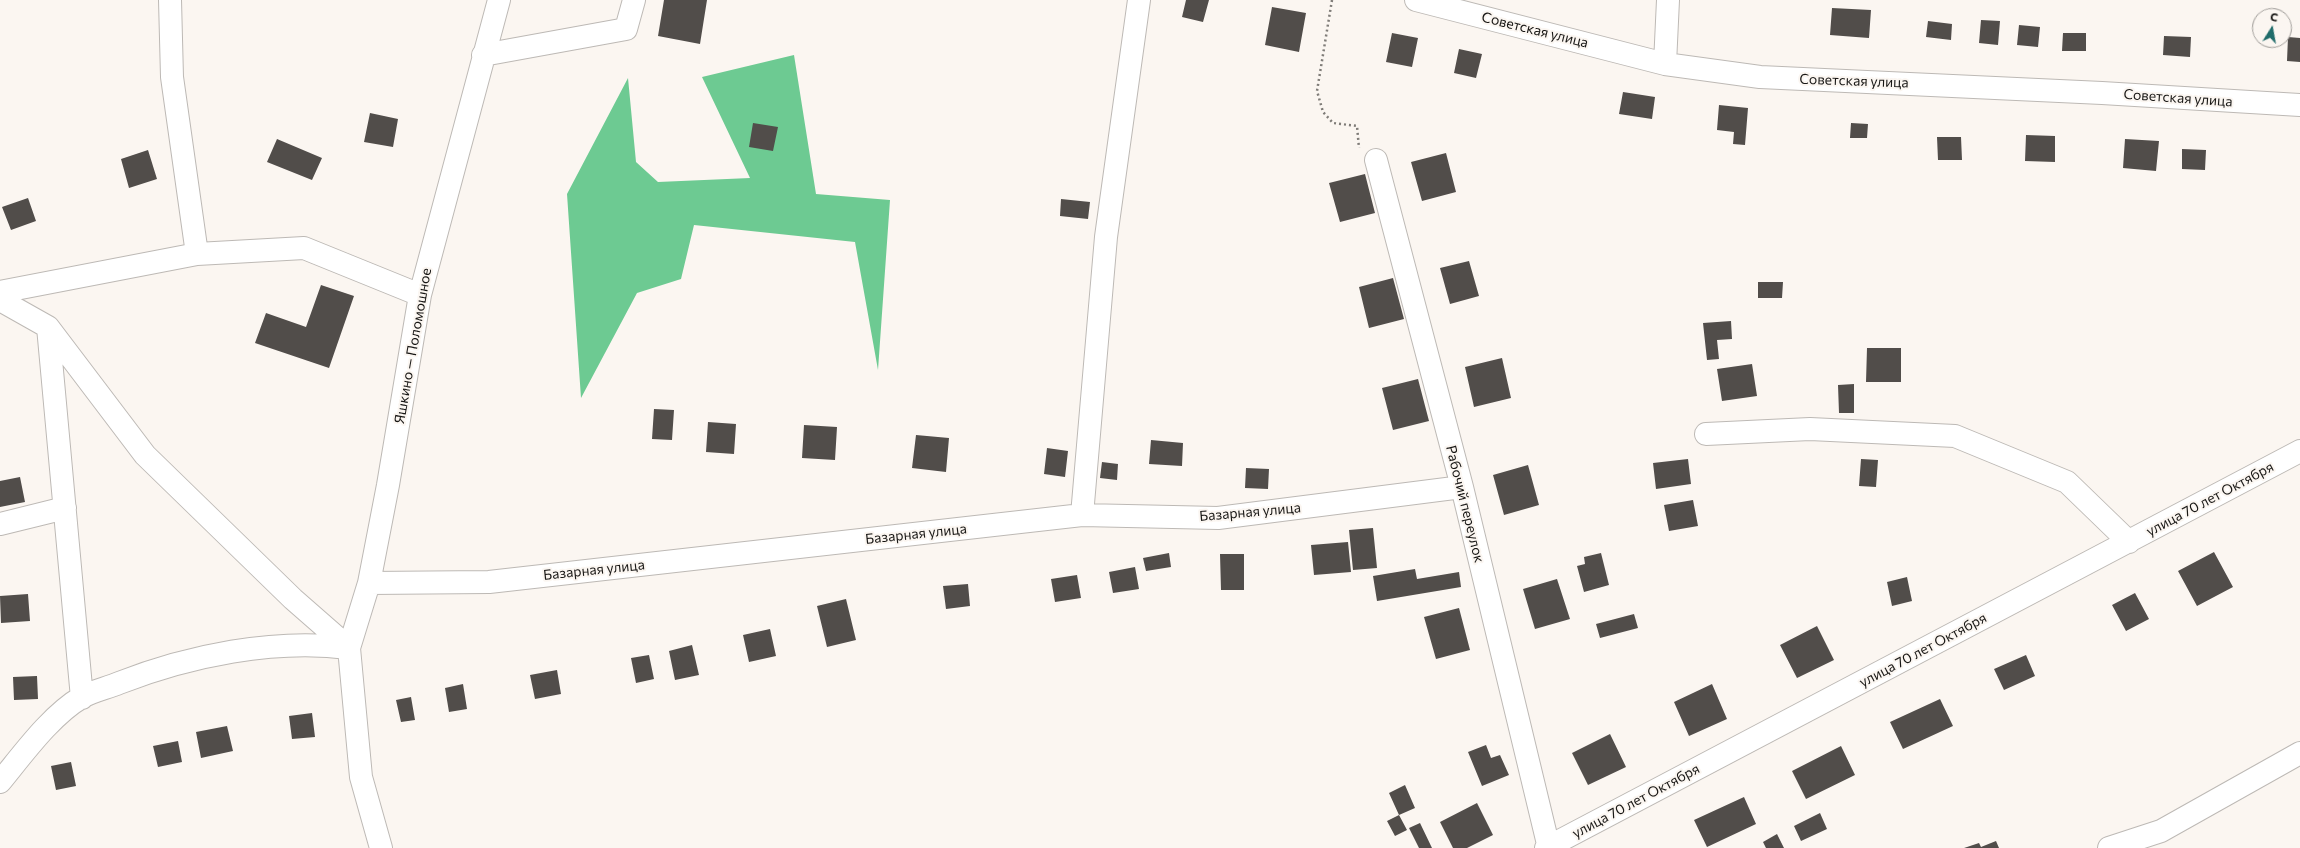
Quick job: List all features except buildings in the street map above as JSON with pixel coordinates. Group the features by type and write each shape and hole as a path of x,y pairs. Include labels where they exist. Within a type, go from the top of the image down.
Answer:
{"street":[{"path":"170,0 172,77 197,254"},
{"name":"Яшкино — Поломошное","path":"349,648 369,583 388,485 420,295 483,55 499,0"},
{"path":"483,55 626,29 634,0"},
{"path":"1082,516 1106,237 1139,0"},
{"name":"Советская улица","path":"1416,0 1665,64 1760,77 2102,93 2300,105"},
{"path":"1665,64 1668,0"},
{"name":"Рабочий переулок","path":"1376,160 1462,487 1548,848"},
{"path":"0,292 197,254 304,248 420,295"},
{"path":"0,300 48,327 145,455 293,599 349,648 361,777 381,848"},
{"path":"48,327 82,698"},
{"path":"1706,434 1810,429 1955,436 2067,482 2129,542"},
{"name":"улица 70 лет Октября","path":"1548,848 2300,451"},
{"name":"Базарная улица","path":"369,583 488,582 1082,516 1218,518 1462,487"},
{"path":"0,524 65,508"},
{"path":"0,782 53,720 82,698 140,675 203,656 279,647 326,645 349,648"},
{"path":"2109,848 2161,831 2300,753"}],"path":[{"path":"1332,0 1317,91 1322,112 1334,123 1357,126 1360,155 1376,160"}],"green space":[{"path":"794,55 816,194 890,200 878,370 855,242 694,225 681,279 637,293 581,398 567,194 628,78 636,162 658,182 750,178 702,77"}]}
